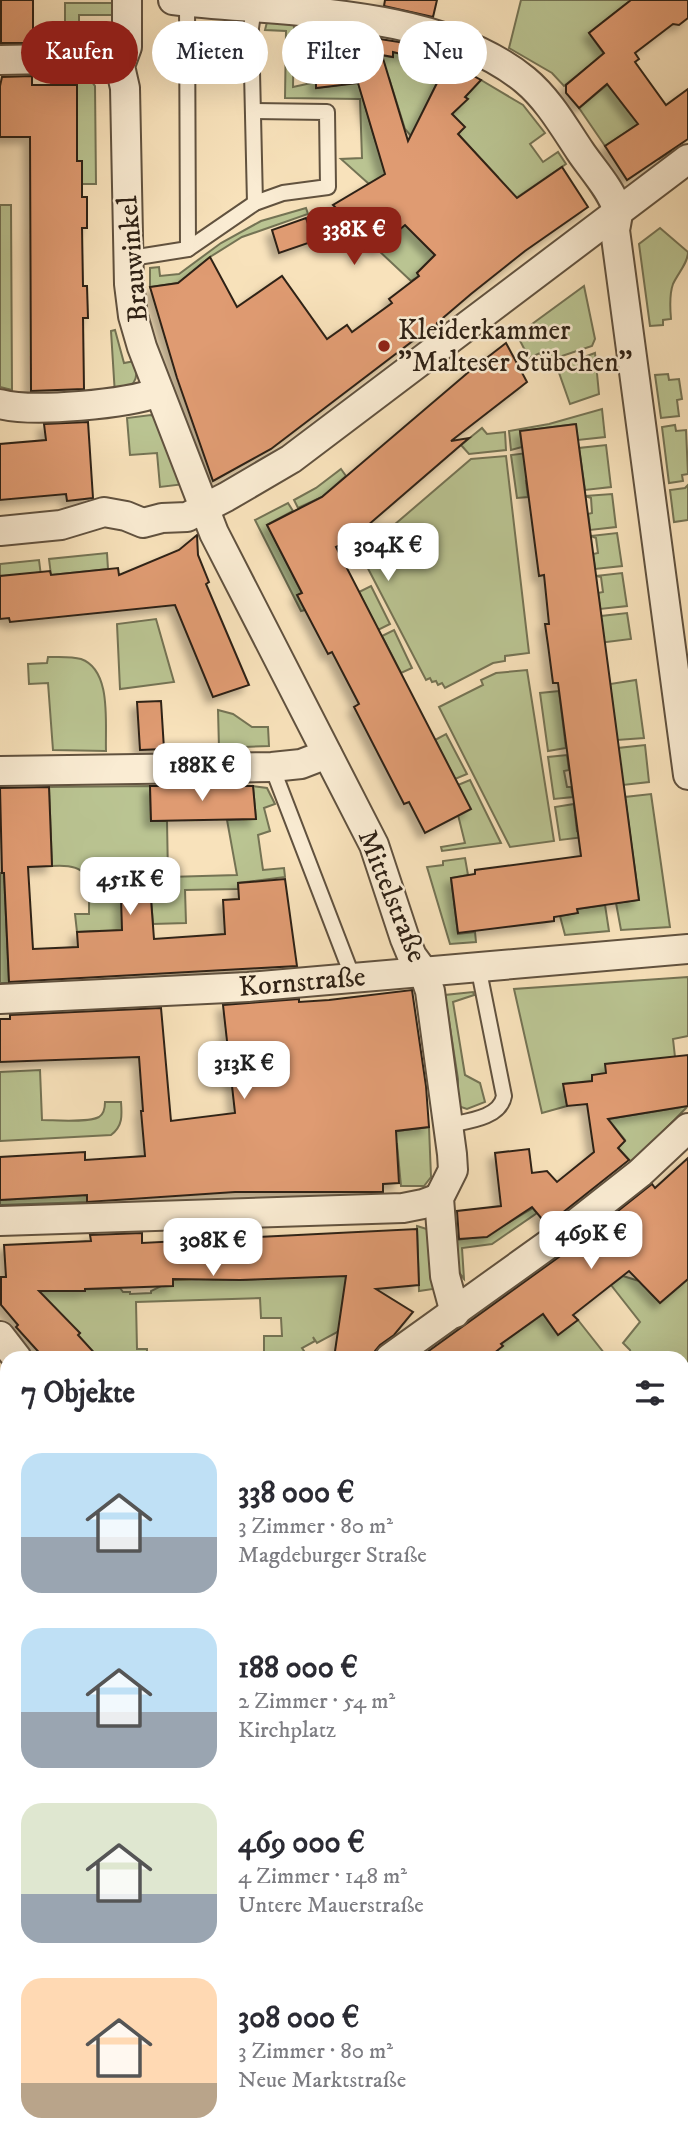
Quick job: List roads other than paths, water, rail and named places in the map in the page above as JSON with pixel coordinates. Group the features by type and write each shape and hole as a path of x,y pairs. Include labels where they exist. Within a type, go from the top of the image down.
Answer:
{"street":[{"name":"Brauwinkel","path":"127,0 127,21"},
{"path":"180,1 358,18 415,29 478,52 506,67 525,80 562,123 618,211 615,230 688,775"},
{"path":"0,60 21,60"},
{"name":"Brauwinkel","path":"124,84 127,256 133,316 159,392 205,508"},
{"path":"0,531 61,526 104,512 144,523 162,518 187,517 205,508 291,459 688,159"},
{"path":"0,404 26,407 111,403 141,399 159,392"},
{"name":"Mittelstraße","path":"205,508 225,556 374,845 405,939 412,956 423,971 430,991 453,1170 439,1198 446,1276 455,1313"},
{"path":"0,771 272,767 301,764 327,754"},
{"name":"Kornstraße","path":"0,999 138,994 354,978 688,948"},
{"path":"400,1351 560,1236 620,1189 688,1128"},
{"path":"0,1221 404,1208 424,1205 439,1198"},
{"path":"0,1336 12,1351"}],"lane":[{"path":"180,1 188,249"},
{"path":"254,7 251,29 256,203"},
{"path":"127,256 188,249 256,203 283,193 328,187 327,112 253,111"},
{"path":"272,767 354,978"},
{"path":"449,1125 482,1117 496,1110 502,1104 504,1096 478,966"}],"place":[{"name":"Kleiderkammer \"Malteser Stübchen\"","path":"384,346"}]}
